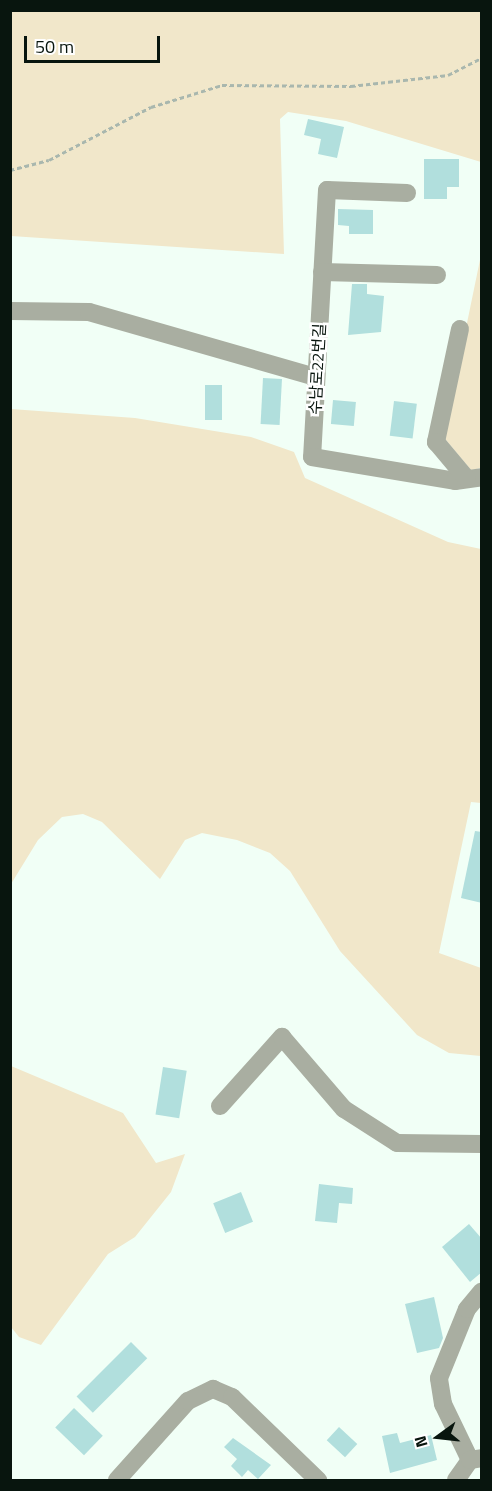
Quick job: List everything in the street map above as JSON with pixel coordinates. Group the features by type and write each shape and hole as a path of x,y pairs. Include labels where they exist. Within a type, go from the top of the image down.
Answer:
{"lane":[{"name":"수남로22번길","path":"407,193 327,190 312,457 474,478"},
{"path":"322,272 437,274"},
{"path":"10,311 89,312 316,377"},
{"path":"460,329 436,442 474,478"},
{"path":"220,1106 282,1037 344,1109 397,1143 482,1144"},
{"path":"456,1480 476,1459 443,1404 439,1378 467,1309 482,1291"},
{"path":"117,1480 188,1401 213,1389 232,1397 318,1480"}],"path":[{"path":"10,170 49,160 151,107 222,85 351,86 448,75 482,58"}],"shaded area":[{"path":"11,10 481,11 481,162 346,121 288,112 280,119 284,254 11,236"},
{"path":"481,255 481,468 471,470 446,440 445,430"},
{"path":"11,409 135,418 251,437 294,452 305,478 448,542 481,549 481,803 471,802 439,953 481,968 481,1056 449,1053 417,1035 340,951 290,871 270,853 237,840 202,833 185,840 160,879 102,822 83,814 62,817 38,840 11,884"},
{"path":"11,1066 123,1113 156,1163 185,1154 171,1192 135,1237 108,1254 41,1345 19,1337 11,1327"}],"building":[{"path":"308,119 344,127 337,158 318,154 321,139 304,135"},
{"path":"424,159 459,159 459,187 447,187 447,199 424,199"},
{"path":"338,209 373,210 373,234 349,234 349,226 338,225"},
{"path":"352,284 367,284 367,294 384,296 381,332 348,335"},
{"path":"263,378 282,379 280,425 261,424"},
{"path":"205,385 222,385 222,420 205,420"},
{"path":"333,400 356,402 354,426 331,424"},
{"path":"394,401 417,404 413,439 390,436"},
{"path":"475,831 482,832 482,903 461,898"},
{"path":"163,1067 187,1071 179,1118 155,1114"},
{"path":"319,1184 353,1188 352,1204 339,1203 337,1223 315,1221"},
{"path":"241,1192 253,1222 225,1233 213,1203"},
{"path":"469,1224 482,1239 482,1272 470,1282 442,1247"},
{"path":"434,1297 443,1338 439,1348 417,1353 405,1304"},
{"path":"131,1342 147,1358 93,1413 77,1396"},
{"path":"74,1408 103,1436 84,1455 55,1427"},
{"path":"339,1427 357,1444 345,1457 327,1440"},
{"path":"397,1433 400,1443 431,1435 437,1460 390,1473 382,1436"},
{"path":"233,1438 271,1465 258,1479 248,1470 242,1477 231,1466 237,1459 224,1447"}]}
